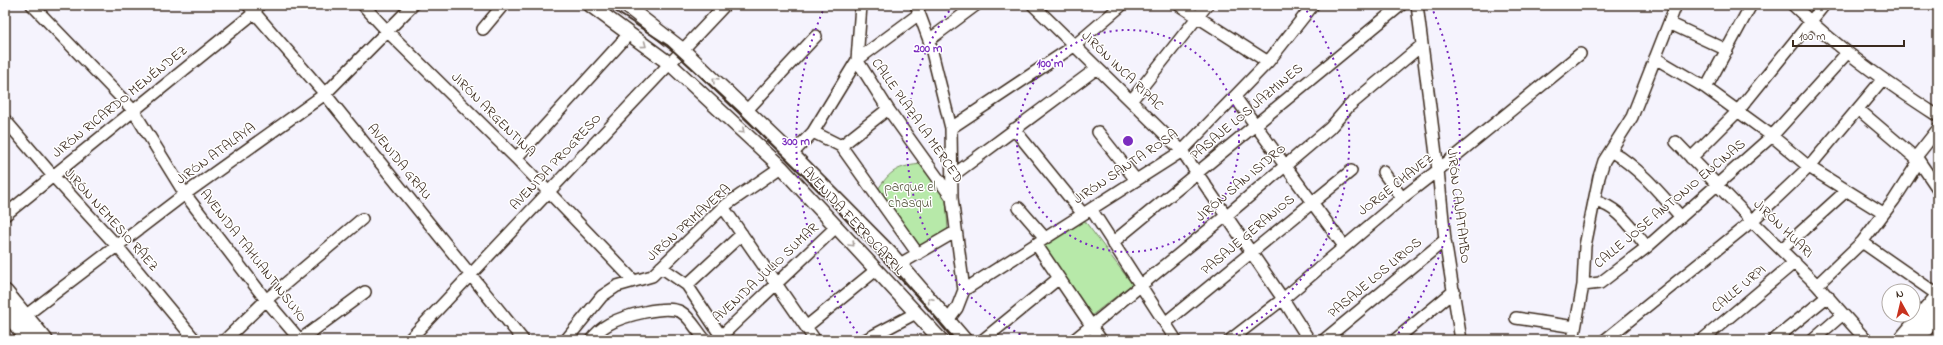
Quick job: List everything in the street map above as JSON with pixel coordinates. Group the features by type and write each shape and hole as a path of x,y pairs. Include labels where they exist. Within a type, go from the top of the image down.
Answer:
{"highway":[{"path":"5,292 13,315 29,340"},
{"path":"13,315 45,340"}],"main road":[{"name":"AVENIDA FERROCARRIL","path":"590,5 670,64 781,167 941,340"},
{"name":"AVENIDA FERROCARRIL","path":"624,5 683,50 792,154 900,264 965,340"},
{"path":"1900,340 1938,295"},
{"path":"1916,340 1938,315"}],"street":[{"name":"AVENIDA TAHUANTINSUYO","path":"32,5 133,110 185,194 266,300 300,340"},
{"name":"JIRÓN ARGENTINA","path":"363,5 388,32 516,158 634,281"},
{"name":"JIRÓN ATALAYA","path":"13,315 117,246 185,194 326,94 413,5"},
{"path":"483,29 503,5"},
{"name":"AVENIDA PROGRESO","path":"409,340 725,5"},
{"path":"857,60 860,5"},
{"path":"929,40 976,5"},
{"name":"JIRÓN INCA RIPAC","path":"1033,5 1182,151 1283,299 1309,340"},
{"path":"951,128 1074,46 1122,5"},
{"path":"1179,5 1268,62"},
{"path":"1131,101 1207,5"},
{"name":"JIRÓN SANTA ROSA","path":"964,290 1182,151 1268,62 1313,5"},
{"name":"PASAJE LOS JAZMINES","path":"1112,243 1401,5"},
{"name":"JIRÓN CAJATAMBO","path":"1417,5 1446,240 1461,340"},
{"path":"1573,340 1583,285 1585,246 1599,177 1604,161 1632,117 1676,5"},
{"path":"1706,88 1728,50 1751,5"},
{"path":"1793,5 1847,53 1882,80 1938,116"},
{"path":"1691,158 1738,111 1824,5"},
{"name":"JIRÓN RICARDO MENÉNDEZ","path":"5,214 133,110 253,8"},
{"name":"AVENIDA GRAU","path":"253,8 326,94 523,340"},
{"path":"792,154 813,132 857,60 917,10 929,40 951,128 952,198 955,232 964,290 957,308 948,320"},
{"path":"1669,23 1728,50"},
{"path":"516,158 629,34"},
{"path":"747,110 816,36"},
{"name":"JIRÓN SAN ISIDRO","path":"1074,340 1227,216 1286,166 1330,128 1349,106 1422,45"},
{"name":"CALLE JOSE ANTONIO ENCINAS","path":"1583,285 1600,283 1647,247 1718,186 1772,136 1847,53"},
{"name":"JORGE CHAVEZ","path":"1230,340 1283,299 1402,198 1580,54"},
{"path":"1655,58 1706,88 1772,136 1809,167 1883,213"},
{"name":"CALLE PLAZA LA MERCED","path":"857,60 888,109 952,198"},
{"path":"952,176 1096,68"},
{"path":"1605,340 1752,221 1809,167 1882,80"},
{"path":"1234,97 1344,246"},
{"path":"841,146 888,109"},
{"path":"1858,109 1917,160 1938,189"},
{"name":"JIRÓN NEMESIO RÁEZ","path":"5,120 53,176 117,246 195,340"},
{"path":"1014,129 1087,211 1112,243 1176,340"},
{"path":"1817,285 1862,242 1894,200 1917,160 1938,129"},
{"path":"813,132 841,146 918,254"},
{"path":"1098,132 1136,180"},
{"name":"JIRÓN HUARI","path":"1676,142 1752,221 1796,262 1866,340"},
{"path":"1611,151 1630,163 1645,176 1682,217"},
{"name":"JIRÓN PRIMAVERA","path":"634,281 652,276 723,207 781,167"},
{"name":"PASAJE GERANIOS","path":"1164,323 1351,170"},
{"path":"1383,172 1402,198"},
{"path":"1782,249 1846,191"},
{"path":"1594,201 1606,204 1615,209 1647,247"},
{"path":"723,207 815,340"},
{"path":"1019,208 1041,241 1059,278 1101,340"},
{"path":"225,340 266,300 362,219"},
{"name":"AVENIDA JULIO SUMAR","path":"719,338 836,227"},
{"path":"900,264 955,232"},
{"path":"687,286 742,234"},
{"name":"PASAJE LOS LIRIOS","path":"1324,340 1446,240"},
{"path":"1862,242 1938,295"},
{"name":"CALLE URPI","path":"1702,340 1796,262"},
{"path":"661,267 687,286 719,338"},
{"path":"806,327 876,270"},
{"path":"983,340 1059,278"},
{"path":"566,340 602,296 617,286 634,281"},
{"path":"1395,340 1454,291"},
{"path":"300,340 364,292"},
{"path":"1774,340 1828,296"},
{"path":"591,340 597,332 609,323 628,316 671,310 680,311 685,315 704,340"},
{"path":"865,340 916,313"},
{"path":"1813,340 1843,314"},
{"path":"1516,318 1575,326"}],"green space":[{"name":"parque el chasqui","path":"923,164 946,199 948,231 921,248 915,247 877,191 886,178 896,170 907,166"},
{"path":"1084,220 1132,284 1091,316 1043,246"}],"railway":[{"path":"606,5 667,45 738,111 823,195 923,303 954,340"}]}
